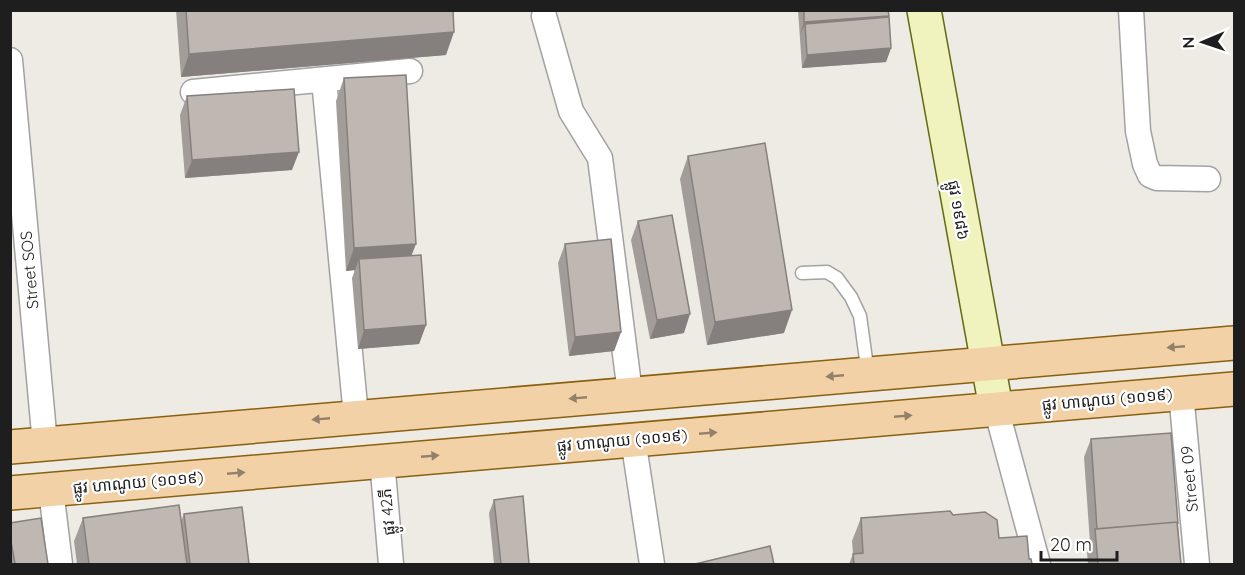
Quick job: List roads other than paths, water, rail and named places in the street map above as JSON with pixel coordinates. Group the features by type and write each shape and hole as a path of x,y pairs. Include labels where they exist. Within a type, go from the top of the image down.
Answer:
{"main road":[{"name":"ផ្លូវ ១៩៨៦","path":"924,10 996,408"},
{"path":"10,447 986,362 1234,343"},
{"name":"ផ្លូវ ហាណូយ (១០១៩)","path":"10,493 1234,389"}],"street":[{"path":"1131,10 1138,131 1145,164 1150,175 1157,178 1208,179"},
{"path":"544,16 572,111 600,158 630,393"},
{"name":"Street SOS","path":"10,60 17,200 45,444"},
{"path":"193,92 410,71"},
{"path":"324,80 357,416"},
{"name":"Street 09","path":"1181,393 1197,564"},
{"path":"996,408 1038,564"},
{"path":"633,439 652,564"},
{"name":"ផ្លូវ 42ភី","path":"382,460 391,564"},
{"path":"51,490 60,564"}],"lane":[{"path":"802,273 827,272 837,278 851,297 860,316 868,374"}]}
